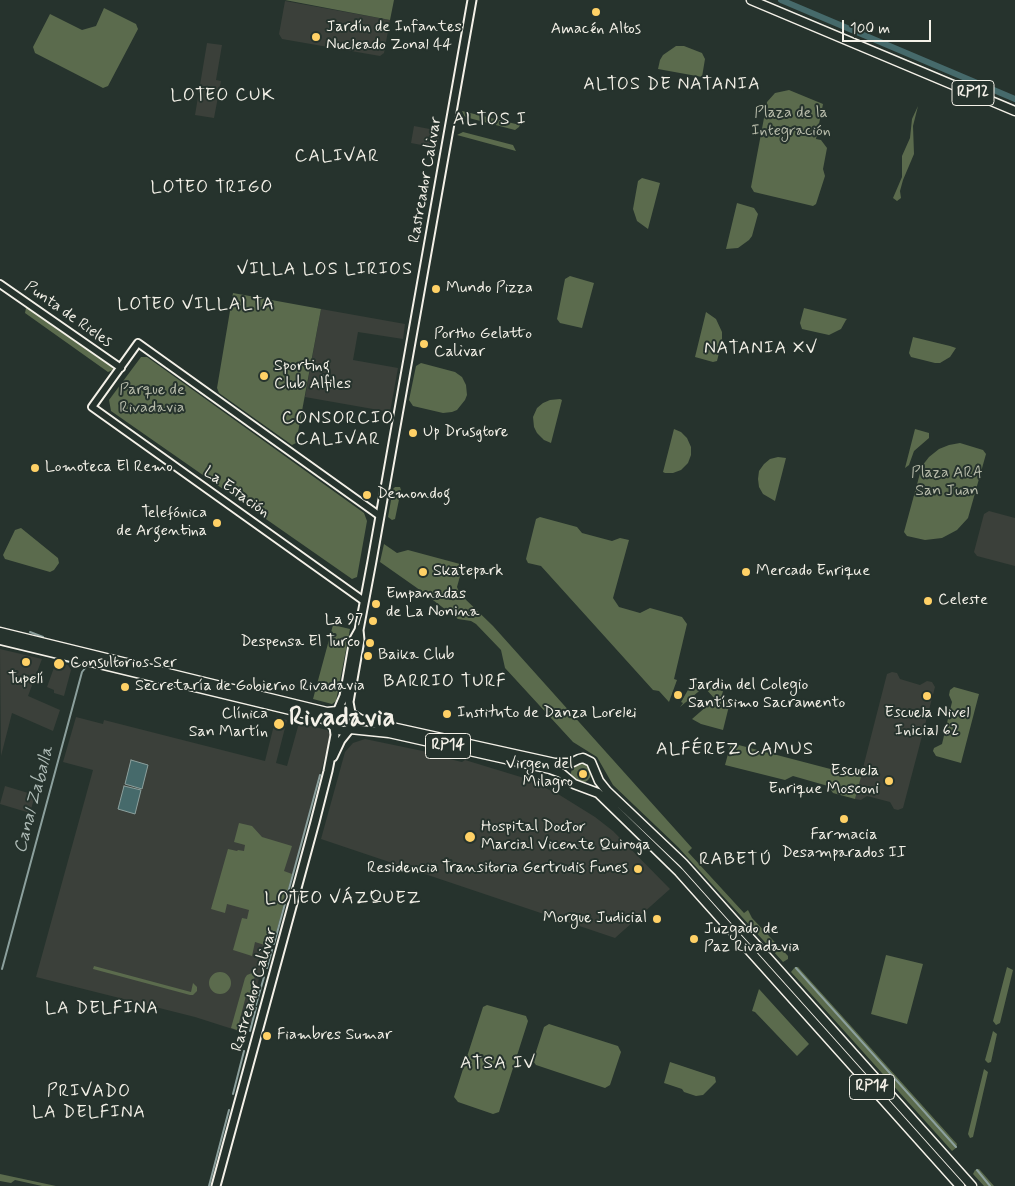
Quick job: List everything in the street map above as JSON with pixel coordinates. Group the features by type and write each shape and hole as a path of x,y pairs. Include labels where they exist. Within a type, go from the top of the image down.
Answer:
{"main road":[{"name":"Rastreador Calivar","path":"351,713 349,702 360,640 359,630 472,0"},
{"name":"RP12","path":"751,0 1015,111"},
{"name":"Rastreador Calivar","path":"337,711 344,696 354,639 359,630"},
{"path":"0,632 327,712 346,710 351,713 354,721 349,730 342,732 326,720 318,717 0,640"},
{"path":"333,726 332,718 337,711"},
{"name":"RP14","path":"351,713 362,720 555,763 571,763 583,758 591,762 596,770 599,781 607,791 683,863 972,1186"},
{"name":"Rastreador Calivar","path":"216,1186 328,771 335,735 333,726"},
{"name":"Rastreador Calivar","path":"328,771 338,745 349,730"},
{"name":"RP14","path":"349,730 389,734 541,767 561,773 582,787 599,794 672,865 960,1186"},
{"path":"570,780 568,772 571,763"},
{"path":"582,787 591,783 596,770"}],"street":[{"name":"Punta de Rieles","path":"0,284 121,368"},
{"path":"121,368 138,343 380,516"},
{"name":"La Estación","path":"121,368 92,407 364,601"}],"shaded area":[{"path":"285,1 390,20 384,53 380,56 282,39 279,34"},
{"path":"207,43 222,45 216,80 221,81 214,118 195,115"},
{"path":"414,126 440,131 437,148 411,143"},
{"path":"321,309 405,324 403,339 358,332 353,360 398,368 390,412 305,397"},
{"path":"989,511 1015,518 1015,566 977,556 974,552 984,514"},
{"path":"0,649 42,659 28,696 60,710 53,731 12,713 1,756"},
{"path":"56,662 68,665 71,670 64,696 54,693 54,690 47,687"},
{"path":"897,673 900,679 920,685 927,681 932,682 935,687 903,808 898,810 894,809 890,802 867,796 861,800 855,799 887,674"},
{"path":"76,717 103,724 104,720 265,761 276,717 287,720 276,763 287,766 299,723 327,730 331,735 273,944 268,946 262,967 255,994 259,995 249,1030 245,1033 195,1017 36,977 93,770 63,762"},
{"name":"Hospital Doctor Marcial Vicente Quiroga","path":"365,739 442,755 445,758 462,762 465,760 524,778 558,794 595,817 613,831 670,889 615,938 321,839 345,752 353,743"},
{"path":"5,786 35,795 30,813 0,804"}],"green space":[{"path":"285,0 394,0 390,20"},
{"path":"104,8 136,24 138,29 108,86 103,88 35,53 33,47 50,14 82,30 96,26"},
{"path":"676,46 684,46 702,53 705,59 702,77 658,69 663,55"},
{"name":"Plaza de la Integración","path":"789,90 823,104 816,139 821,140 827,148 823,169 825,176 816,204 813,206 754,192 751,187 767,102 775,93"},
{"path":"918,106 913,126 914,154 903,180 900,191 901,198 897,201 893,198 902,177 902,156 910,138 912,119"},
{"path":"462,111 520,125 515,130 465,117"},
{"path":"463,132 513,145 516,151 457,135"},
{"path":"642,178 660,183 648,229 637,221 633,209 638,181"},
{"path":"737,203 754,208 758,214 752,236 749,240 738,248 726,249"},
{"path":"570,276 594,283 582,328 560,323 557,319 565,279"},
{"name":"Sporting Club Alfiles","path":"233,293 321,309 296,443 292,445 219,393 217,388"},
{"path":"26,308 112,365 113,370 108,372 25,313"},
{"path":"804,308 847,319 841,329 829,335 802,329 800,323"},
{"path":"706,312 716,319 722,332 722,341 717,361 713,362 695,357"},
{"path":"913,337 956,348 950,357 940,363 911,357 909,353"},
{"name":"Parque de Rivadavia","path":"141,357 147,357 364,513 367,521 357,577 352,579 111,411 109,400"},
{"path":"421,363 455,372 462,377 466,385 467,395 457,410 443,413 413,406 409,400 416,366"},
{"path":"562,400 551,443 544,440 537,433 533,417 537,408 543,403"},
{"path":"674,429 681,432 687,438 691,447 691,455 688,463 681,470 665,473 663,472"},
{"path":"915,429 929,433 929,438 914,451 909,465 905,468"},
{"name":"Plaza ARA San Juan","path":"960,443 983,450 986,454 968,518 957,530 942,538 925,540 907,536 904,532 922,466 939,449"},
{"path":"786,458 775,501 763,494 759,487 758,479 759,471 764,464 770,459"},
{"path":"395,487 400,487 401,490 395,519 392,520 388,517"},
{"path":"540,517 577,527 582,533 612,541 620,538 629,540 613,598 619,607 640,613 650,608 682,617 687,624 674,679 677,680 669,702 659,691 653,690 541,566 528,563 526,559 536,519"},
{"path":"21,528 58,558 59,563 54,570 50,572 5,559 3,555 15,530"},
{"path":"384,544 397,553 408,550 460,564 462,569 457,587 460,594 493,626 692,848 688,852 744,913 748,910 752,918 788,956 788,959 783,962 678,847 613,785 597,757 573,742 505,668 501,650 476,624 471,621 458,619 380,562"},
{"path":"333,625 350,629 336,701 332,704 313,699"},
{"path":"692,683 723,691 721,699 730,702 723,730 701,724 692,719 715,699 704,687 680,707"},
{"path":"954,687 979,694 961,763 936,756 933,751 934,748 942,744 952,702 949,695 950,690"},
{"path":"731,743 861,777 855,799 833,793 828,786 793,776 785,780 725,765"},
{"path":"581,763 588,766 591,773 588,780 581,783 574,780 571,773 574,766"},
{"path":"605,794 673,857 760,956"},
{"path":"239,823 252,826 262,837 292,846 284,871 292,874 273,944 268,946 255,942 252,956 233,950 242,918 247,919 249,910 227,904 225,913 211,909 228,849 244,851 245,845 234,842"},
{"path":"886,955 923,964 907,1024 871,1014"},
{"path":"94,966 191,992 193,983 197,987 197,991 190,995 93,969"},
{"path":"795,967 798,967 957,1144 956,1148 952,1151 791,972"},
{"path":"1007,967 1013,970 1000,1023 996,1025 993,1021"},
{"path":"220,972 230,979 231,983 224,993 220,994 210,987 209,983 216,973"},
{"path":"252,973 255,974 252,993 247,992 237,1030 231,1028 245,978"},
{"path":"759,989 809,1044 797,1056 752,1011"},
{"path":"795,993 936,1150 934,1152 800,1003"},
{"path":"487,1005 526,1016 528,1021 499,1112 493,1114 458,1102 454,1097 483,1007"},
{"path":"549,1024 618,1046 621,1052 610,1085 605,1088 536,1065 533,1061 544,1027"},
{"path":"993,1031 997,1034 991,1062 988,1063 985,1060"},
{"path":"670,1062 715,1077 716,1082 703,1095 696,1096 684,1092 682,1089 664,1083"},
{"path":"984,1069 988,1072 973,1137 970,1138 968,1134"},
{"path":"979,1169 994,1186 984,1186 973,1174 975,1170"},
{"path":"0,1174 56,1186 42,1186 15,1180 11,1183 0,1181"}],"water":[{"path":"131,760 148,765 142,789 125,784"},
{"path":"124,786 141,790 135,814 118,809"}],"waterway":[{"path":"781,0 1015,99"},
{"path":"30,632 43,637"},
{"path":"55,659 69,662"},
{"name":"Canal Zaballa","path":"2,969 82,672 86,667"},
{"path":"274,944 320,775"},
{"path":"267,968 272,950"},
{"path":"796,968 956,1147"},
{"path":"256,1005 264,977"},
{"path":"250,1031 256,1008"},
{"path":"233,1094 244,1051"},
{"path":"209,1186 229,1110"},
{"path":"977,1170 990,1186"}],"place":[{"name":"Amacén Altos","path":"596,12"},
{"name":"Jardín de Infantes Nucleado Zonal 44","path":"316,37"},
{"name":"Mundo Pizza","path":"436,289"},
{"name":"Portho Gelatto Calivar","path":"424,344"},
{"name":"Sporting Club Alfiles","path":"264,376"},
{"name":"Up Drusgtore","path":"413,433"},
{"name":"Lomoteca El Remo","path":"35,468"},
{"name":"Demondog","path":"367,495"},
{"name":"Telefónica de Argentina","path":"217,523"},
{"name":"Skatepark","path":"423,572"},
{"name":"Mercado Enrique","path":"746,572"},
{"name":"Celeste","path":"928,601"},
{"name":"Empanadas de La Nonina","path":"376,604"},
{"name":"La 97","path":"373,621"},
{"name":"Despensa El Turco","path":"370,643"},
{"name":"Baika Club","path":"368,656"},
{"name":"Tupelí","path":"26,662"},
{"name":"Consultorios Ser","path":"59,664"},
{"name":"Secretaría de Gobierno Rivadavia","path":"125,687"},
{"name":"Jardin del Colegio Santísimo Sacramento","path":"678,695"},
{"name":"Escuela Nivel Inicial 62","path":"927,696"},
{"name":"Instituto de Danza Lorelei","path":"447,714"},
{"name":"Clínica San Martín","path":"279,724"},
{"name":"Virgen del Milagro","path":"583,774"},
{"name":"Escuela Enrique Mosconi","path":"889,781"},
{"name":"Farmacia Desamparados II","path":"844,819"},
{"name":"Hospital Doctor Marcial Vicente Quiroga","path":"470,837"},
{"name":"Residencia Transitoria Gertrudis Funes","path":"638,869"},
{"name":"Morgue Judicial","path":"657,919"},
{"name":"Juzgado de Paz Rivadavia","path":"694,939"},
{"name":"Fiambres Sumar","path":"267,1036"}],"district":[{"name":"ALTOS DE NATANIA","path":"672,85"},
{"name":"LOTEO CUK","path":"223,96"},
{"name":"ALTOS I","path":"490,120"},
{"name":"CALIVAR","path":"337,157"},
{"name":"LOTEO TRIGO","path":"212,188"},
{"name":"VILLA LOS LIRIOS","path":"325,270"},
{"name":"LOTEO VILLALTA","path":"196,305"},
{"name":"NATANIA XV","path":"761,349"},
{"name":"CONSORCIO CALIVAR","path":"338,429"},
{"name":"BARRIO TURF","path":"445,682"},
{"name":"Rivadavia","path":"342,720"},
{"name":"ALFÉREZ CAMUS","path":"735,750"},
{"name":"RABETÚ","path":"736,860"},
{"name":"LOTEO VÁZQUEZ","path":"343,899"},
{"name":"LA DELFINA","path":"102,1009"},
{"name":"ATSA IV","path":"498,1064"},
{"name":"PRIVADO LA DELFINA","path":"89,1102"}]}
